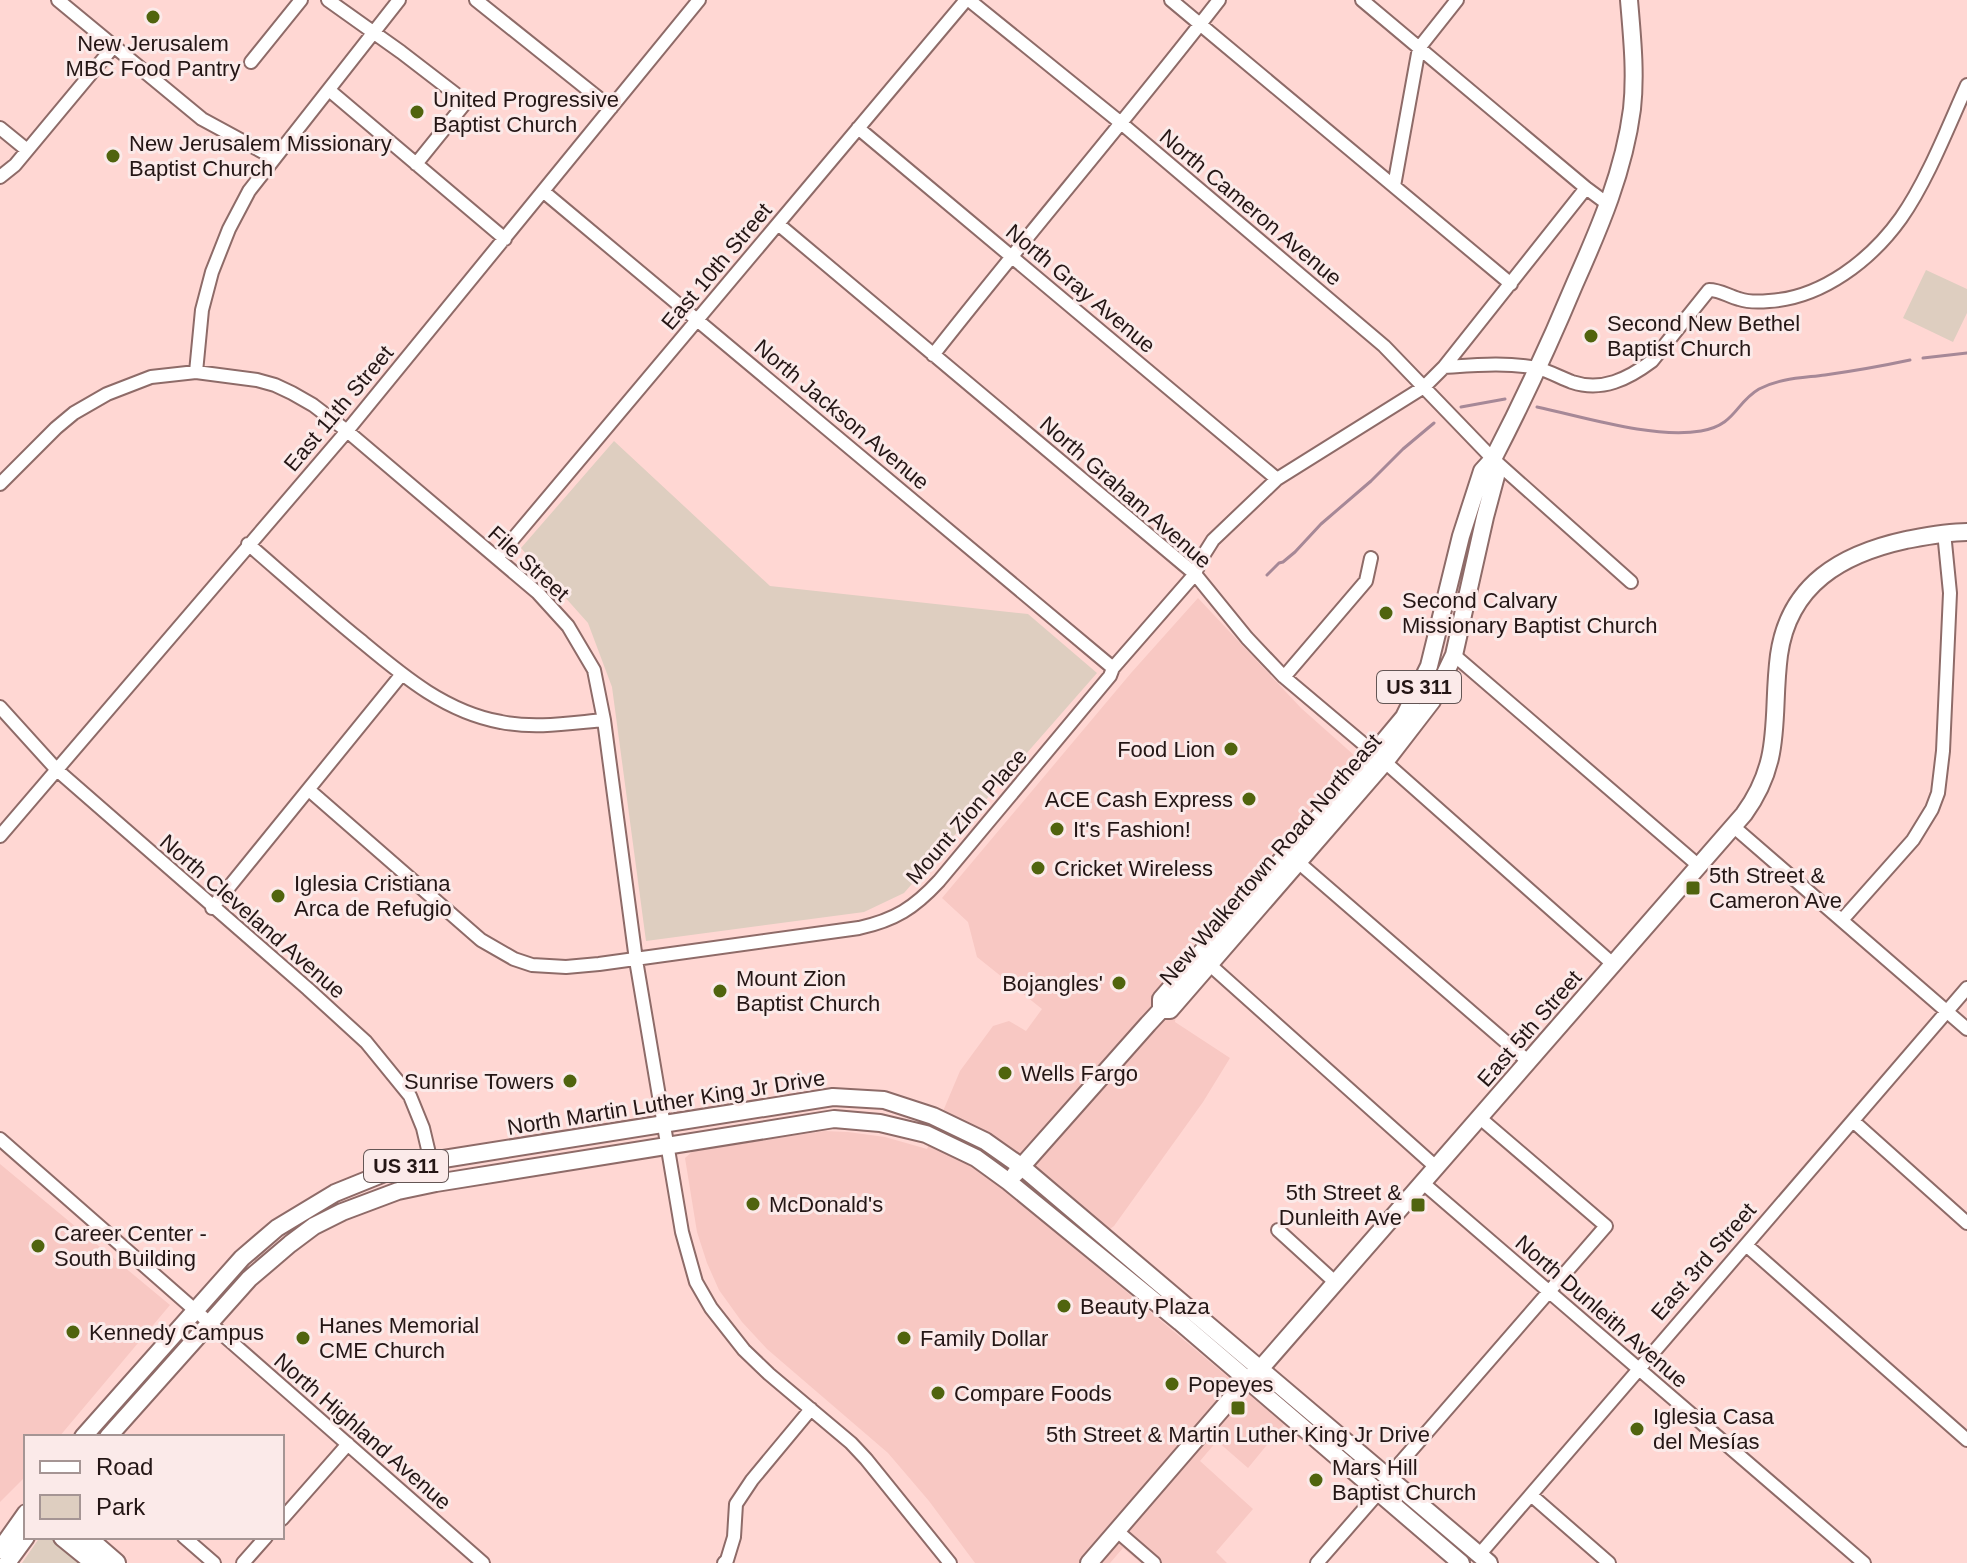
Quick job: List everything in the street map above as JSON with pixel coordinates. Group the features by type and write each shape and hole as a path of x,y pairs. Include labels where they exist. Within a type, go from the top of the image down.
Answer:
{"highway":[{"path":"65,1539 95,1563"},
{"path":"88,1539 116,1563"}],"main road":[{"name":"New Walkertown Road Northeast","path":"1161,1010 1170,1010 1298,862 1380,757 1429,666 1461,536 1482,471 1493,459 1539,368 1609,205 1632,110 1634,56 1629,0"},
{"name":"New Walkertown Road Northeast","path":"1009,1182 1161,1010 1161,999 1432,701 1454,655 1496,476 1493,459"},
{"name":"East 5th Street","path":"1944,532 1967,521"},
{"name":"East 5th Street","path":"1089,1563 1734,827 1758,794 1768,769 1774,734 1780,645 1798,602 1831,568 1850,559 1890,544 1944,532 1967,532"},
{"path":"1453,568 1462,576 1448,637 1454,655"},
{"name":"North Martin Luther King Jr Drive","path":"85,1435 242,1258 277,1228 335,1193 392,1170 431,1161 833,1097 884,1100 941,1119 985,1141 1022,1167 1261,1368 1481,1560"},
{"name":"North Martin Luther King Jr Drive","path":"110,1435 249,1279 314,1226 342,1212 398,1191 436,1183 834,1119 880,1123 926,1134 976,1158 1009,1182 1180,1322 1461,1563"},
{"path":"0,1550 24,1516"},
{"path":"7,1563 25,1539"}],"street":[{"path":"58,0 202,119 274,158"},
{"path":"251,62 301,0"},
{"path":"328,0 466,102 416,164"},
{"path":"196,372 202,310 212,272 229,229 249,191 399,0"},
{"path":"476,0 611,108"},
{"name":"East 11th Street","path":"0,836 347,431 699,0"},
{"name":"North Cameron Avenue","path":"967,0 1121,123 1384,346 1493,459 1631,582"},
{"name":"East 10th Street","path":"497,558 967,0"},
{"path":"1171,0 1511,284"},
{"path":"933,355 1219,0"},
{"path":"1362,0 1609,205"},
{"path":"1394,186 1419,48 1457,0"},
{"path":"0,177 15,165 114,46"},
{"path":"1444,367 1487,364 1539,368 1588,386 1607,385 1641,370 1652,361 1709,290 1741,300 1779,300 1802,295 1840,276 1870,252 1901,217 1931,163 1967,85"},
{"path":"329,90 505,239"},
{"path":"0,128 27,150"},
{"name":"North Gray Avenue","path":"858,128 1277,479"},
{"name":"Mount Zion Place","path":"309,790 481,940 514,959 547,967 636,960 859,928 877,924 912,908 939,881 1110,676 1113,668 1195,574 1213,540 1277,479 1424,387 1444,367 1586,188"},
{"name":"North Jackson Avenue","path":"544,192 1113,668"},
{"name":"North Graham Avenue","path":"778,224 1195,574 1247,638 1284,677 1380,757 1614,965"},
{"name":"File Street","path":"0,484 56,428 90,402 151,377 196,372 257,380 275,385 313,405 538,593 568,626 594,670 663,1123"},
{"path":"1842,920 1913,840 1928,817 1938,793 1943,751 1950,593 1944,532"},
{"path":"248,544 344,627 402,674 438,698 486,719 524,725 604,720"},
{"path":"1284,677 1366,581 1371,558"},
{"path":"1454,655 1699,866"},
{"path":"212,908 402,674"},
{"name":"North Cleveland Avenue","path":"0,707 57,770 366,1042 410,1096 423,1128 436,1183"},
{"path":"1734,827 1967,1029"},
{"path":"1298,862 1529,1062"},
{"path":"1209,964 1437,1168"},
{"name":"East 3rd Street","path":"1481,1560 1531,1495 1967,988"},
{"path":"1388,1477 1606,1226 1480,1118"},
{"path":"1853,1121 1967,1223"},
{"path":"663,1123 683,1236 696,1282 711,1308 744,1350 866,1459 950,1563"},
{"name":"North Highland Avenue","path":"0,1139 483,1563"},
{"name":"North Dunleith Avenue","path":"1423,1183 1864,1563"},
{"path":"1278,1230 1336,1283"},
{"path":"1746,1245 1967,1440"},
{"path":"724,1563 734,1537 736,1504 811,1409"},
{"path":"284,1517 348,1444"},
{"path":"1317,1563 1379,1492"},
{"path":"1531,1495 1609,1563"},
{"path":"1117,1531 1154,1563"},
{"path":"186,1539 214,1563"},
{"path":"243,1563 264,1539"}],"shaded area":[{"path":"1198,598 1301,708 1355,756 1184,956 1175,1022 1230,1058 1203,1102 1114,1226 1079,1252 1284,1424 1248,1468 1217,1441 1200,1461 1253,1509 1216,1552 1227,1563 1141,1563 1123,1548 1110,1563 975,1563 888,1453 767,1349 719,1290 697,1232 685,1158 693,1151 824,1131 885,1137 927,1149 960,1071 993,1026 1009,1021 1026,1031 1042,1009 977,957 968,922 942,898"},
{"name":"Kennedy Campus","path":"0,1164 170,1305 61,1435 24,1435 24,1478 0,1502"}],"green space":[{"path":"1926,270 1967,289 1967,313 1953,342 1903,318"},
{"path":"614,441 770,586 1028,614 1097,673 904,893 864,912 646,941 612,687 588,623 521,548"},
{"path":"39,1539 58,1539 89,1563 22,1563"}],"waterway":[{"path":"1923,358 1967,353"},
{"path":"1537,407 1640,430 1701,431 1721,424 1751,395 1775,383 1910,360"},
{"path":"1461,407 1505,399"},
{"path":"1267,575 1434,423"}],"place":[{"name":"New Jerusalem MBC Food Pantry","path":"153,17"},
{"name":"United Progressive Baptist Church","path":"417,112"},
{"name":"New Jerusalem Missionary Baptist Church","path":"113,156"},
{"name":"Second New Bethel Baptist Church","path":"1591,336"},
{"name":"Second Calvary Missionary Baptist Church","path":"1386,613"},
{"name":"Food Lion","path":"1231,749"},
{"name":"ACE Cash Express","path":"1249,799"},
{"name":"It's Fashion!","path":"1057,829"},
{"name":"Cricket Wireless","path":"1038,868"},
{"name":"5th Street & Cameron Ave","path":"1693,888"},
{"name":"Iglesia Cristiana Arca de Refugio","path":"278,896"},
{"name":"Bojangles'","path":"1119,983"},
{"name":"Mount Zion Baptist Church","path":"720,991"},
{"name":"Wells Fargo","path":"1005,1073"},
{"name":"Sunrise Towers","path":"570,1081"},
{"name":"McDonald's","path":"753,1204"},
{"name":"5th Street & Dunleith Ave","path":"1418,1205"},
{"name":"Career Center - South Building","path":"38,1246"},
{"name":"Beauty Plaza","path":"1064,1306"},
{"name":"Kennedy Campus","path":"73,1332"},
{"name":"Hanes Memorial CME Church","path":"303,1338"},
{"name":"Family Dollar","path":"904,1338"},
{"name":"Popeyes","path":"1172,1384"},
{"name":"Compare Foods","path":"938,1393"},
{"name":"5th Street & Martin Luther King Jr Drive","path":"1238,1408"},
{"name":"Iglesia Casa del Mesías","path":"1637,1429"},
{"name":"Mars Hill Baptist Church","path":"1316,1480"}]}
